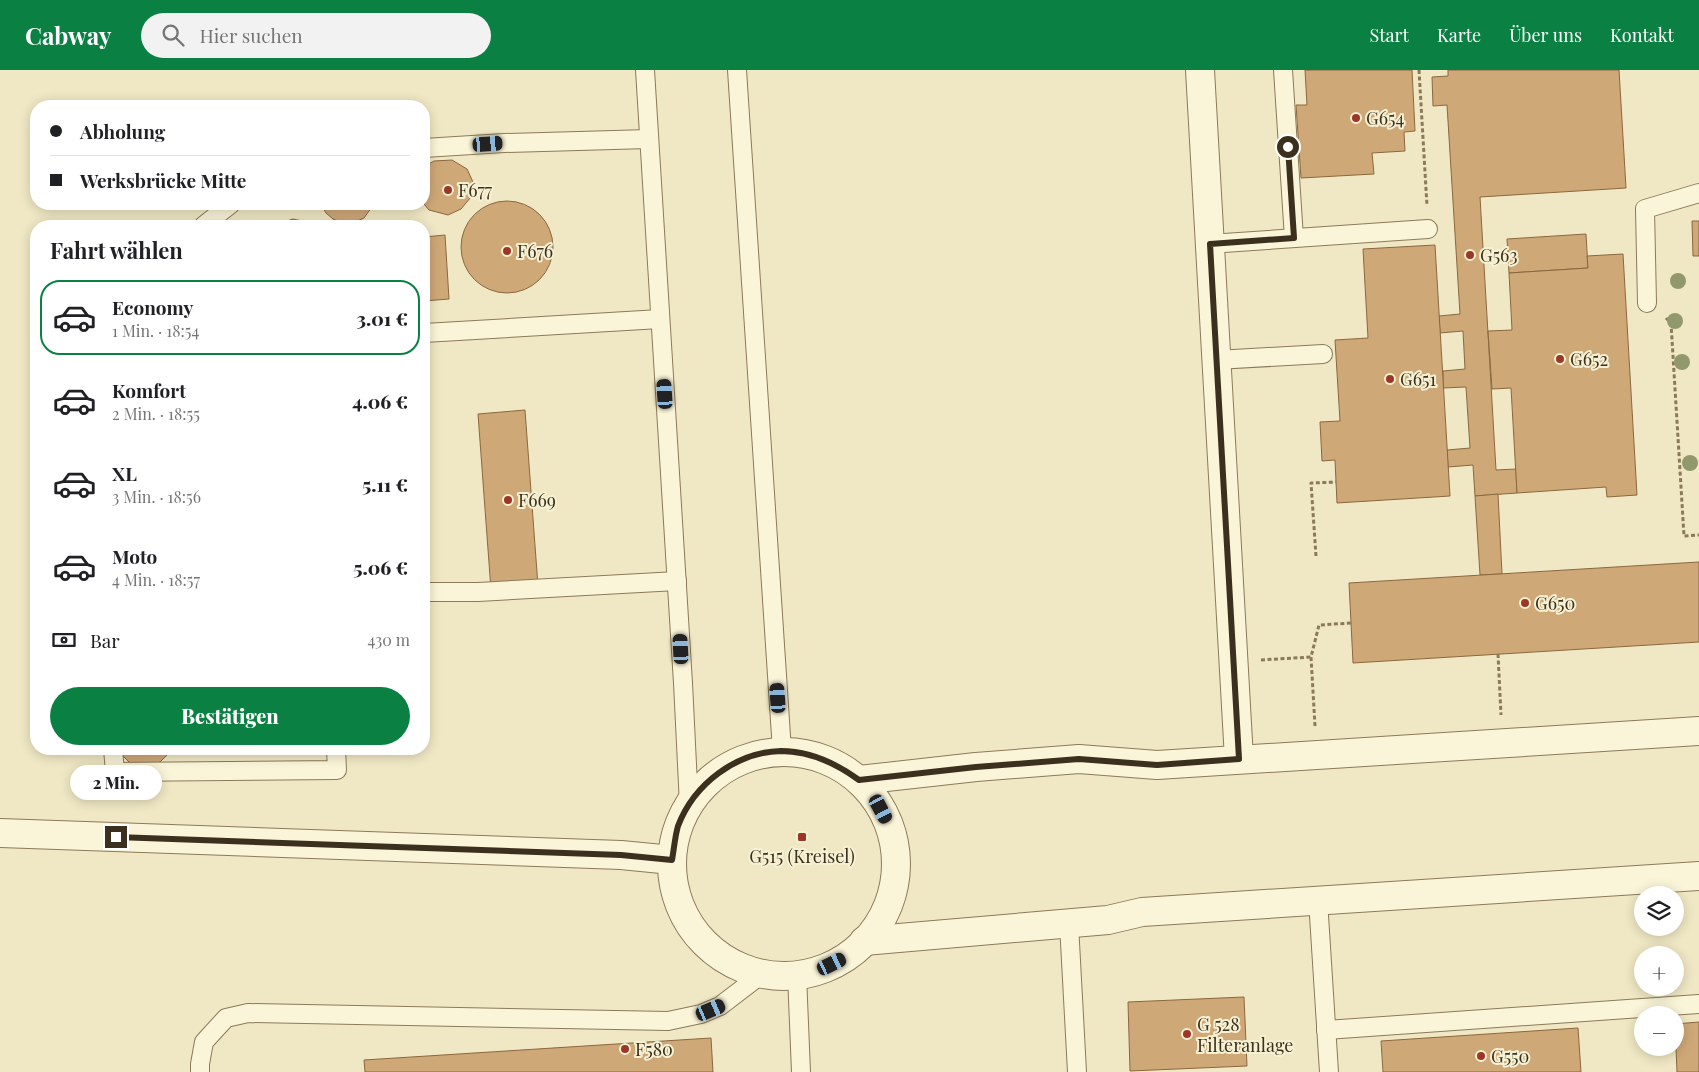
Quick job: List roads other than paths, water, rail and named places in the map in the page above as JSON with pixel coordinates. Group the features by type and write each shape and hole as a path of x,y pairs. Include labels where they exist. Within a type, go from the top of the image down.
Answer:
{"street":[{"path":"1200,70 1239,759"},
{"path":"859,780 976,767 1079,759 1157,765 1699,730"},
{"path":"782,751 814,756 845,770 859,780 874,798 888,821 895,850 895,875 889,901 882,918 864,941 843,959 821,970 797,975 762,974 734,964 709,947 687,920 677,896 673,879 672,860 678,827 689,805 703,786 722,770 752,756 782,751"},
{"path":"0,833 621,855 672,860"},
{"path":"864,941 1108,920 1142,912 1699,876"}],"lane":[{"path":"645,70 689,805"},
{"path":"737,70 782,751"},
{"path":"1283,70 1294,238"},
{"path":"430,148 504,143 649,139"},
{"path":"1647,303 1645,209 1699,193"},
{"path":"211,220 224,210"},
{"path":"1210,244 1428,229"},
{"path":"430,333 660,318"},
{"path":"1216,360 1323,354"},
{"path":"430,592 478,592 677,581"},
{"path":"114,755 115,772 337,770 336,755"},
{"path":"1318,900 1329,1072"},
{"path":"1069,924 1077,1072"},
{"path":"200,1072 204,1042 226,1018 248,1013 668,1021 701,1014 720,1006 762,974"},
{"path":"797,975 801,1072"},
{"path":"1326,1030 1699,1004"}],"place":[{"name":"G654","path":"1356,118"},
{"name":"F677","path":"448,190"},
{"name":"F676","path":"507,251"},
{"name":"G563","path":"1470,255"},
{"name":"G652","path":"1560,359"},
{"name":"G651","path":"1390,379"},
{"name":"F669","path":"508,500"},
{"name":"G650","path":"1525,603"},
{"name":"G515 (Kreisel)","path":"802,837"},
{"name":"G 528 Filteranlage","path":"1187,1034"},
{"name":"F580","path":"625,1049"},
{"name":"G550","path":"1481,1056"}]}
